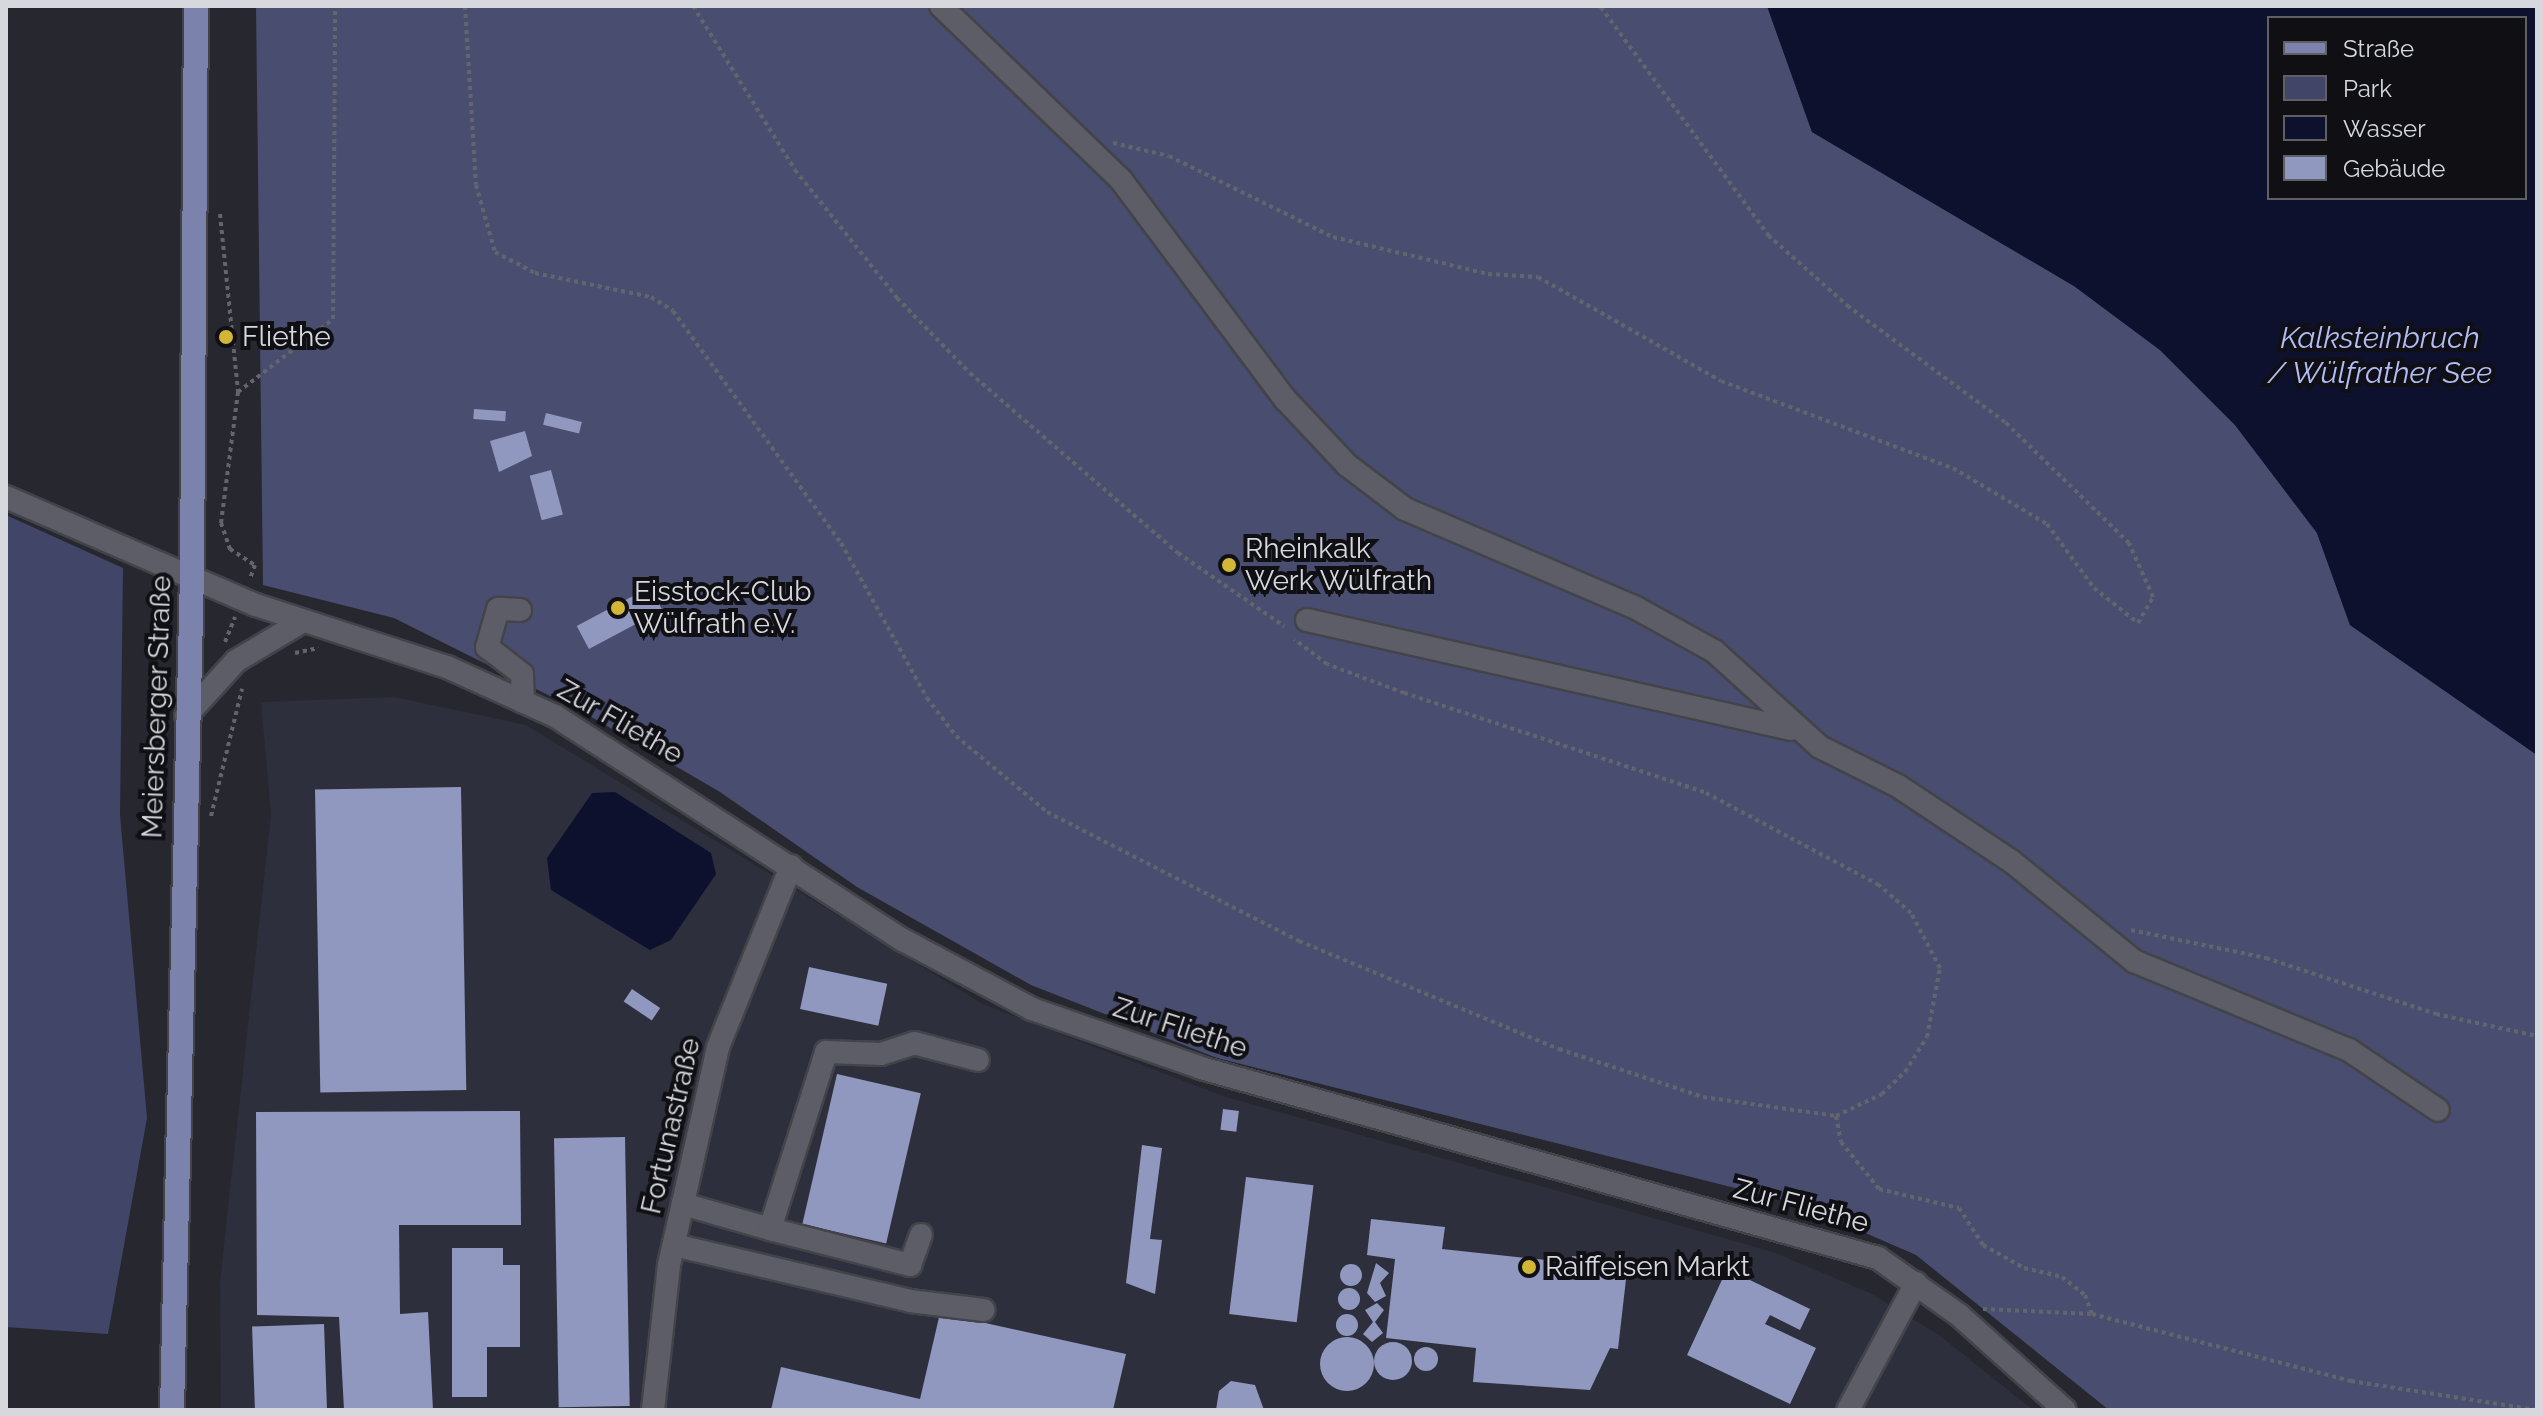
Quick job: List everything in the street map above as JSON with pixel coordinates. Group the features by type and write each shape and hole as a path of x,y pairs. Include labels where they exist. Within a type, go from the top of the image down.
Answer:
{"main road":[{"name":"Meiersberger Straße","path":"172,1410 186,716 192,573 196,6"}],"street":[{"path":"941,6 1121,180 1285,399 1347,465 1405,509 1636,608 1714,651 1800,731 2011,861 2134,961 2349,1050 2438,1110"},
{"name":"Zur Fliethe","path":"6,497 192,573 242,600 447,667 523,702 611,747 966,977 1115,1041 1838,1244 1916,1283 1959,1315 2065,1410"},
{"path":"520,610 498,609 487,647 522,674 523,702"},
{"path":"1307,620 1800,731"},
{"path":"186,716 236,661 303,621"},
{"name":"Fortunastraße","path":"653,1410 674,1245 718,1047 791,866"},
{"path":"770,1229 826,1052 881,1054 914,1043 963,1050 978,1060"},
{"path":"683,1204 910,1265 921,1235"},
{"path":"674,1245 910,1301 983,1310"},
{"path":"1848,1410 1916,1283"}],"path":[{"path":"238,392 333,319 335,6"},
{"path":"465,6 476,185 495,252 535,273 651,297 673,311 841,543 927,698 999,774 1047,812 1161,875 1444,1002 1703,1097 1836,1116 1882,1094 1927,1037 1940,968 1911,913 1833,856 1704,792 1303,652 1282,623 1178,553 970,373 897,298 795,170 693,6"},
{"path":"1082,144 1122,143 1169,156 1333,237 1488,274 1538,277 1721,381 1953,468 2015,499 2068,547 2094,588 2138,623 2153,597 2129,543 2005,422 1849,307 1769,236 1600,6"},
{"path":"208,831 232,711 247,677 224,645 255,565 230,549 221,523 238,392 219,197"},
{"path":"287,655 323,646"},
{"path":"2118,927 2266,958 2436,1014 2537,1036"},
{"path":"1836,1116 1841,1142 1879,1189 1959,1208 1983,1245 2004,1260 2062,1277 2085,1295 2092,1314"},
{"path":"1959,1315 1997,1306 2092,1314 2351,1381 2537,1410"}],"shaded area":[{"path":"256,6 1767,6 1812,132 2074,286 2160,350 2235,425 2317,533 2350,625 2537,755 2537,1410 2109,1410 1916,1255 1799,1204 1217,1058 1031,985 857,887 720,792 588,715 394,618 263,585"},
{"path":"394,697 526,725 983,1004 1223,1096 1773,1252 1870,1293 1939,1335 2033,1410 221,1410 220,1282 271,814 261,702"}],"green space":[{"path":"6,515 123,568 120,815 147,1118 108,1334 6,1327"}],"water":[{"name":"Kalksteinbruch / Wülfrather See","path":"1767,6 2537,6 2537,755 2350,625 2317,533 2235,425 2160,350 2074,286 1812,132"},
{"path":"615,792 711,853 716,874 671,940 650,950 551,890 547,858 592,793"}],"building":[{"path":"474,409 506,411 505,421 473,419"},
{"path":"546,413 582,422 579,434 543,425"},
{"path":"525,431 532,456 499,472 490,441"},
{"path":"551,470 563,514 542,520 530,476"},
{"path":"650,587 662,610 589,649 577,626"},
{"path":"461,787 466,1090 320,1093 315,790"},
{"path":"809,967 887,984 878,1026 800,1009"},
{"path":"632,989 660,1008 652,1020 624,1001"},
{"path":"837,1074 921,1093 886,1243 802,1224"},
{"path":"1223,1109 1239,1111 1236,1132 1220,1130"},
{"path":"520,1111 521,1225 399,1225 400,1314 428,1312 433,1410 344,1410 339,1317 257,1315 256,1112"},
{"path":"625,1137 630,1406 559,1407 554,1138"},
{"path":"1142,1145 1162,1148 1150,1239 1162,1240 1155,1294 1126,1283"},
{"path":"1246,1177 1313,1185 1297,1322 1229,1314"},
{"path":"1371,1219 1445,1227 1442,1249 1546,1260 1544,1273 1570,1276 1572,1256 1628,1262 1618,1349 1610,1348 1590,1390 1473,1382 1476,1348 1386,1338 1395,1259 1367,1255"},
{"path":"452,1248 503,1248 503,1265 520,1265 520,1347 487,1347 487,1397 452,1397"},
{"path":"1376,1263 1389,1273 1380,1283 1386,1296 1375,1302 1367,1293"},
{"path":"1351,1264 1359,1267 1362,1275 1359,1283 1351,1286 1343,1283 1340,1275 1343,1267"},
{"path":"1727,1269 1810,1309 1800,1330 1770,1315 1765,1324 1816,1348 1790,1404 1687,1355"},
{"path":"1349,1288 1357,1291 1360,1299 1357,1307 1349,1310 1341,1307 1338,1299 1341,1291"},
{"path":"1377,1303 1384,1310 1375,1322 1383,1333 1372,1342 1363,1334 1373,1322 1365,1310"},
{"path":"940,1313 1126,1354 1113,1410 771,1410 781,1367 920,1399"},
{"path":"1347,1314 1355,1317 1358,1325 1355,1333 1347,1336 1339,1333 1336,1325 1339,1317"},
{"path":"324,1324 327,1410 255,1410 252,1327"},
{"path":"1347,1337 1366,1345 1374,1364 1366,1383 1347,1391 1328,1383 1320,1364 1328,1345"},
{"path":"1393,1342 1406,1348 1412,1361 1406,1374 1393,1380 1380,1374 1374,1361 1380,1348"},
{"path":"1426,1347 1435,1350 1438,1359 1435,1368 1426,1371 1417,1368 1414,1359 1417,1350"},
{"path":"1231,1381 1255,1385 1264,1410 1216,1410 1219,1391"}],"place":[{"name":"Fliethe","path":"226,337"},
{"name":"Rheinkalk Werk Wülfrath","path":"1229,565"},
{"name":"Eisstock-Club Wülfrath e.V.","path":"618,608"},
{"name":"Raiffeisen Markt","path":"1529,1267"}]}
